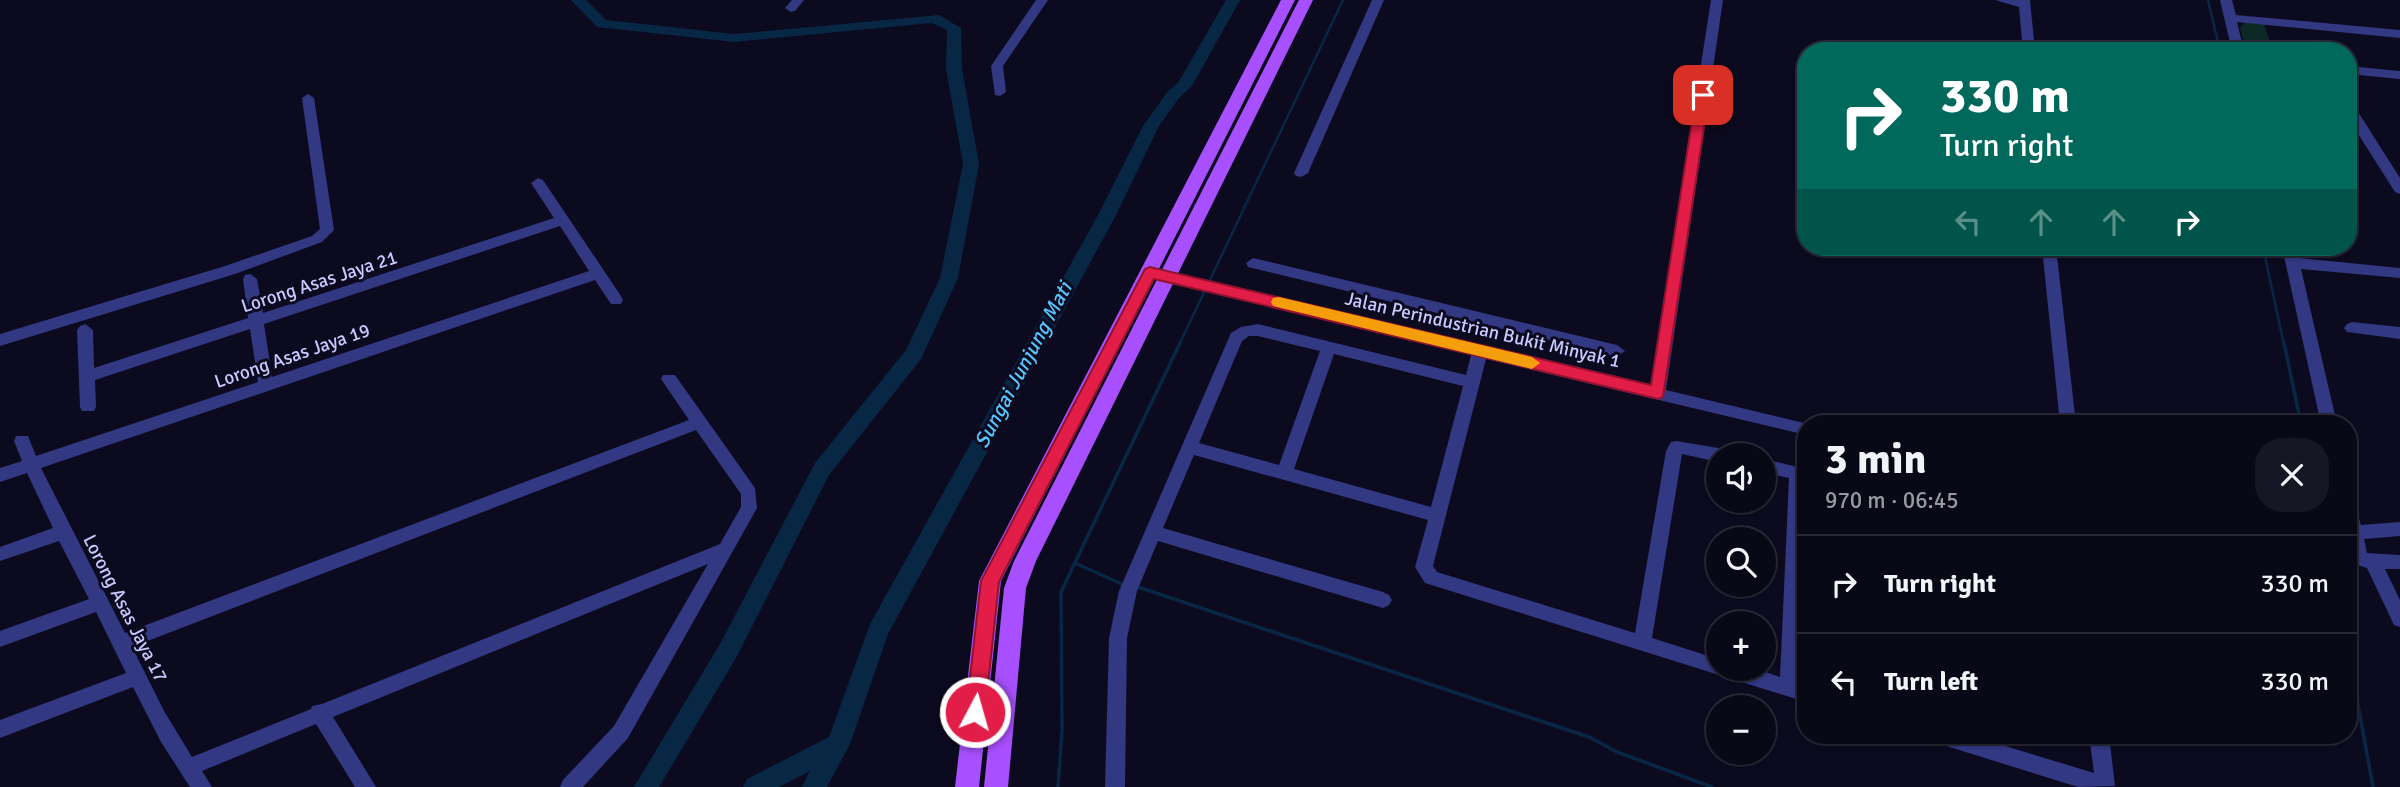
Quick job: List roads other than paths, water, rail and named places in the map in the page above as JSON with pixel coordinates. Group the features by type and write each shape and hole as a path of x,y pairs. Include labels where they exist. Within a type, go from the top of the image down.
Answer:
{"main road":[{"path":"967,787 990,581 1125,320 1159,275 1181,211 1288,0"},
{"path":"996,787 1015,588 1025,561 1159,275 1306,0"},
{"path":"1125,320 1123,297 1153,238 1181,211"}],"street":[{"path":"1000,92 997,71 999,62 1042,0"},
{"path":"1658,393 1717,0"},
{"path":"2001,0 2024,2 2028,42"},
{"path":"2226,0 2236,42"},
{"path":"1301,173 1374,1"},
{"path":"2230,18 2400,34"},
{"path":"2357,71 2400,75"},
{"path":"0,340 230,271 317,239 327,230 308,98"},
{"path":"2357,121 2400,189"},
{"path":"538,183 616,300"},
{"name":"Lorong Asas Jaya 21","path":"86,377 257,323 563,220"},
{"path":"2050,256 2067,415"},
{"path":"2291,256 2327,415"},
{"name":"Jalan Perindustrian Bukit Minyak 1","path":"1253,263 1413,318 1480,351 1797,427"},
{"path":"2293,263 2400,273"},
{"name":"Lorong Asas Jaya 19","path":"0,475 598,273"},
{"name":"Jalan Perindustrian Bukit Minyak 1","path":"1159,275 1220,288 1617,351"},
{"path":"250,279 266,386"},
{"path":"2352,328 2400,333"},
{"path":"85,330 88,407"},
{"path":"1115,787 1118,638 1130,586 1236,337 1246,331 1258,330 1472,382"},
{"path":"1284,473 1329,348"},
{"path":"1480,351 1424,567 1431,578 1706,663"},
{"path":"570,787 621,732 749,508 749,493 669,379"},
{"path":"121,643 698,423"},
{"name":"Lorong Asas Jaya 17","path":"22,441 63,532 137,677 187,768 202,787"},
{"path":"1189,447 1437,516"},
{"path":"1642,643 1674,451 1677,447 1706,453"},
{"path":"1776,469 1797,474"},
{"path":"2357,533 2400,529"},
{"path":"0,554 63,532"},
{"path":"1153,532 1383,600"},
{"path":"187,768 319,712 725,549"},
{"path":"2360,559 2400,562"},
{"path":"2360,559 2400,619"},
{"path":"0,639 100,603"},
{"path":"0,729 137,677"},
{"path":"1766,681 1797,691"},
{"path":"319,712 366,787"},
{"path":"1971,744 2105,786 2100,744"}],"waterway":[{"path":"578,0 602,24 734,38 934,18 954,28 954,69 971,164 949,278 914,354 822,469 728,651 646,787"},
{"name":"Sungai Junjung Mati","path":"838,744 878,631 1106,217 1151,126 1174,94 1184,86 1233,0"},
{"path":"1179,345 1343,0"},
{"path":"2208,0 2218,42"},
{"path":"2265,256 2284,345"},
{"path":"1058,787 1062,731 1061,592 1180,343"},
{"path":"2284,343 2299,415"},
{"path":"1075,563 1124,585"},
{"path":"1135,586 1589,737 1617,752 1712,787"},
{"path":"2357,699 2373,787"},
{"path":"755,787 838,744"},
{"path":"814,787 838,744"}]}
